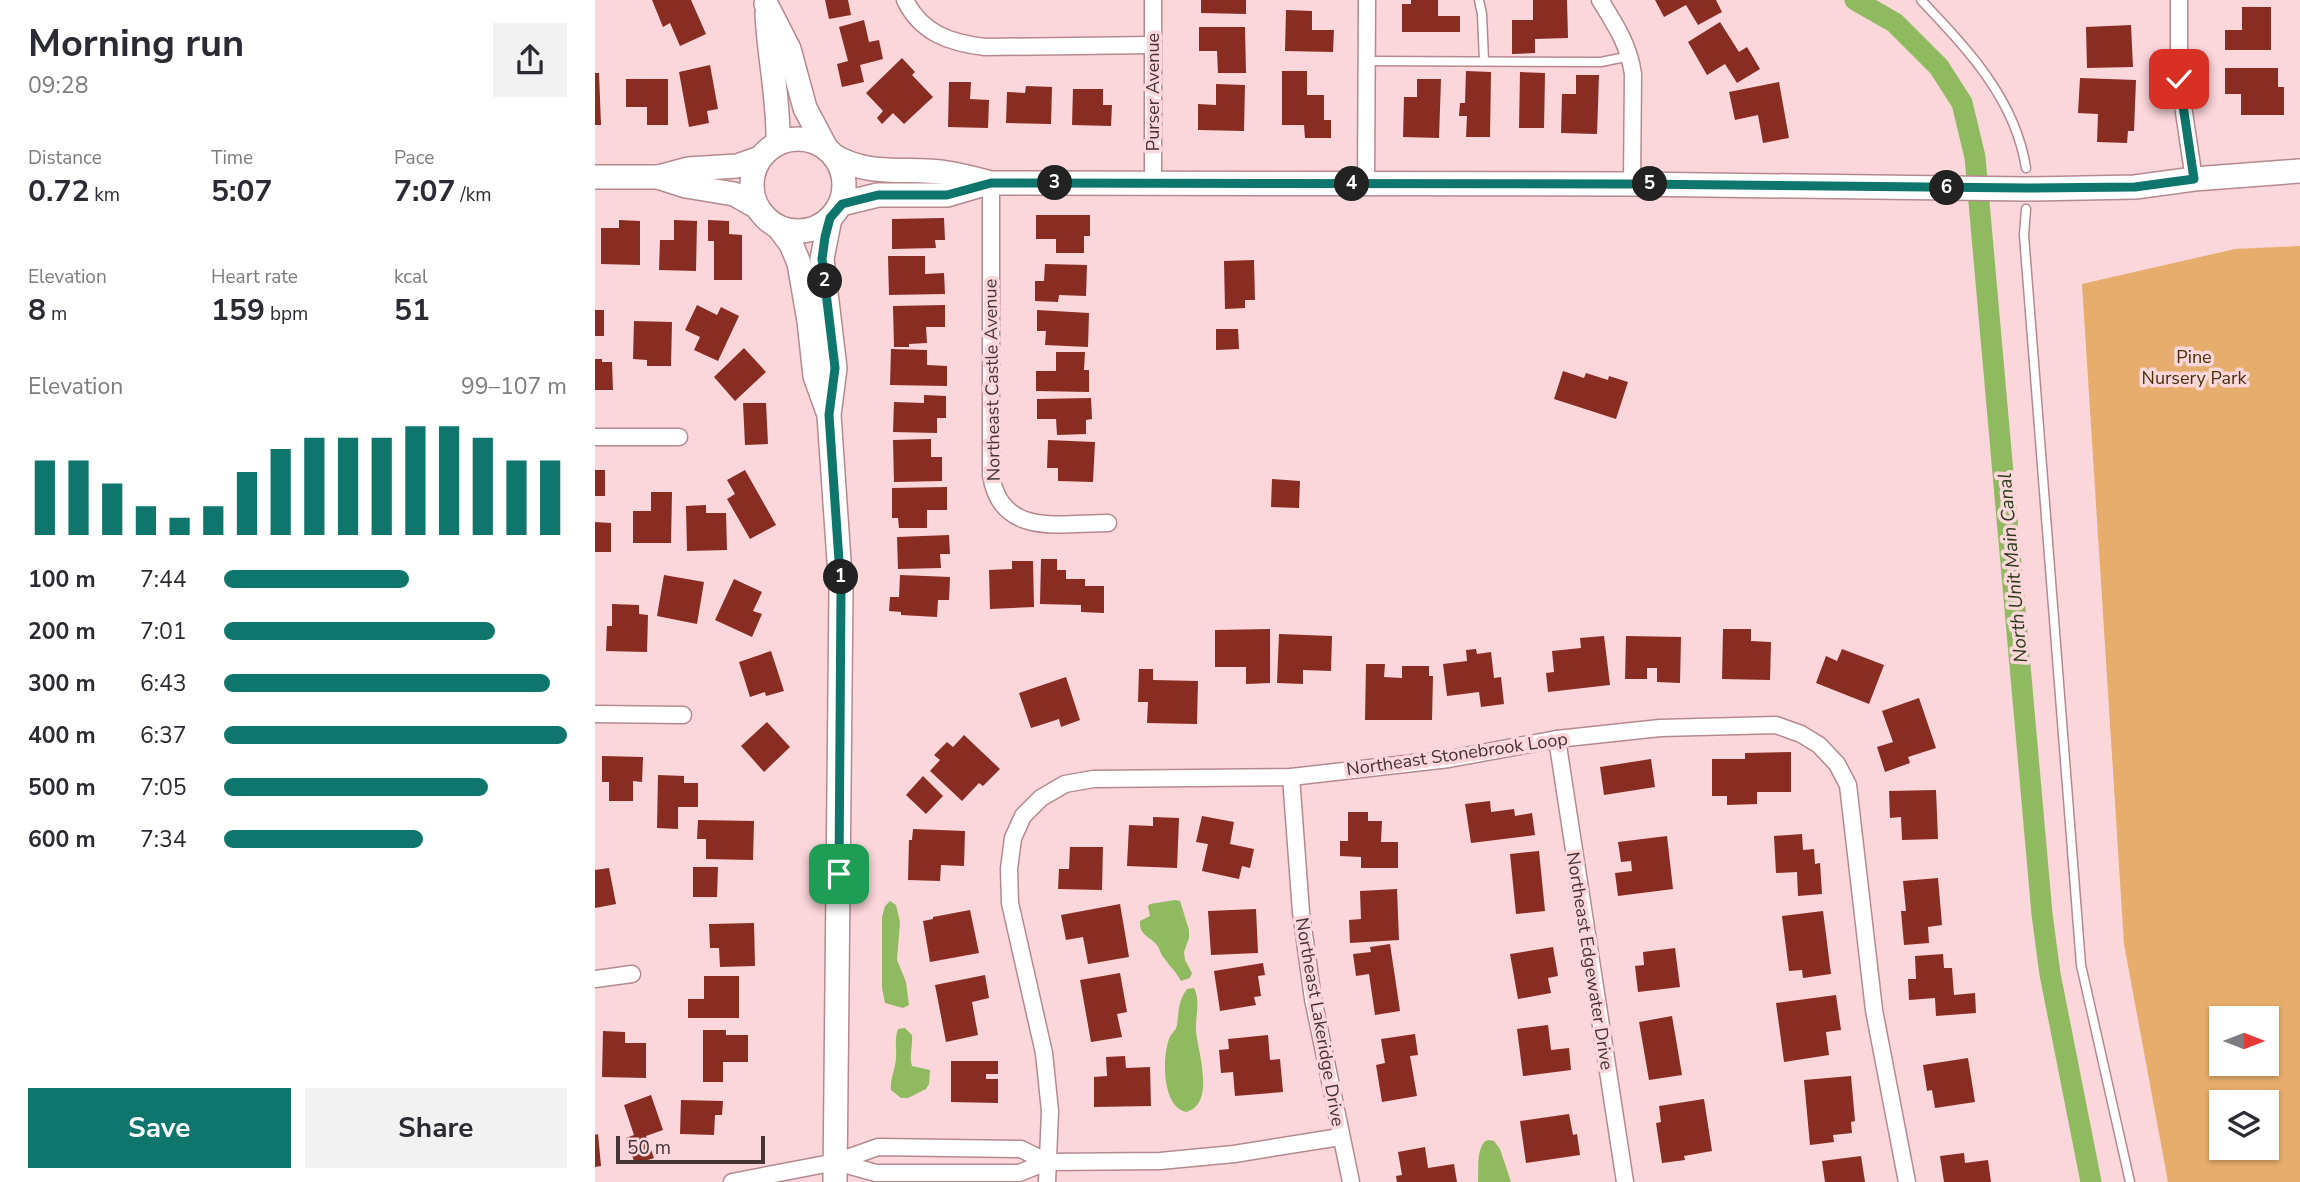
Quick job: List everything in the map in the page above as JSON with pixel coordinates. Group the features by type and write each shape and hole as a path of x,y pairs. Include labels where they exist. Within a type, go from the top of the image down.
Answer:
{"street":[{"path":"905,0 910,11 924,26 940,37 962,44 985,47 1153,45"},
{"name":"Purser Avenue","path":"1153,0 1153,183"},
{"path":"1366,184 1367,0"},
{"path":"1600,0 1622,36 1630,56 1633,74 1632,184"},
{"path":"2179,0 2179,79 2194,179"},
{"path":"766,2 769,55 779,112 778,143"},
{"path":"766,2 789,49 805,107 842,170 845,184 822,259 835,368 829,415 841,590 836,1172"},
{"path":"595,177 658,177 688,169 737,166 760,158 778,143 797,138 812,140 851,165 877,170 947,173 991,183 2135,187 2194,179 2300,171"},
{"path":"757,207 752,182 754,169 760,158"},
{"path":"658,177 686,186 734,194 757,207 791,244 799,263 815,376 829,415"},
{"path":"779,228 810,230 836,211 878,195 947,195 991,183"},
{"name":"Northeast Castle Avenue","path":"991,183 993,490 1011,515 1025,521 1108,523"},
{"path":"595,437 679,436"},
{"path":"595,714 683,715"},
{"name":"Northeast Stonebrook Loop","path":"1047,1182 1050,1111 1044,1053 1010,903 1009,869 1013,838 1023,816 1041,798 1065,784 1093,779 1291,777 1449,759 1557,739 1660,728 1776,724 1819,745 1837,764 1848,785 1874,1010 1907,1182"},
{"name":"Northeast Edgewater Drive","path":"1557,739 1625,1182"},
{"name":"Northeast Lakeridge Drive","path":"1291,777 1301,912 1311,986 1351,1182"},
{"path":"595,979 632,974"},
{"path":"732,1182 836,1172 1019,1173 1047,1162 1173,1160 1234,1154 1340,1137"},
{"path":"836,1172 877,1147 1021,1149 1047,1162"}],"lane":[{"path":"1479,0 1484,61"},
{"path":"1921,0 1975,57 2003,101 2023,152 2024,235 2081,965 2130,1182"},
{"path":"1367,61 1601,62 1630,56"}],"green space":[{"name":"Pine Nursery Park","path":"2300,246 2300,1182 2168,1182 2124,944 2082,284 2235,249"}],"shaded area":[{"path":"890,901 896,905 900,922 897,960 906,982 909,1005 903,1008 885,1003 882,988 882,917 885,906"},
{"path":"1180,901 1189,930 1184,952 1192,973 1190,978 1181,981 1140,925 1140,921 1150,916 1150,904"},
{"path":"1194,988 1197,998 1196,1031 1203,1089 1201,1099 1195,1107 1186,1112 1178,1108 1168,1092 1165,1058 1169,1039 1176,1027 1182,998 1187,989"},
{"path":"905,1028 912,1035 912,1066 930,1070 926,1089 908,1098 901,1098 891,1090 891,1086 897,1033 898,1029"},
{"path":"1488,1140 1494,1141 1500,1149 1511,1182 1478,1182 1480,1151"}],"building":[{"path":"652,0 691,0 706,34 680,46 670,23 663,27"},
{"path":"825,0 848,0 851,15 829,19"},
{"path":"1201,0 1246,0 1246,14 1201,13"},
{"path":"1411,0 1438,0 1438,16 1460,16 1460,32 1402,32 1402,4 1411,4"},
{"path":"1533,0 1567,0 1568,38 1535,39 1535,53 1512,54 1512,20 1533,20"},
{"path":"1655,0 1716,0 1722,12 1698,25 1686,5 1664,17"},
{"path":"2242,7 2271,7 2271,50 2225,50 2225,30 2242,30"},
{"path":"1286,10 1312,11 1312,30 1334,30 1333,52 1285,51"},
{"path":"864,20 869,42 879,40 883,59 860,65 864,82 842,87 837,64 848,61 839,27"},
{"path":"1720,22 1739,52 1747,47 1760,69 1737,83 1725,64 1707,75 1688,42"},
{"path":"2131,25 2133,67 2087,68 2086,27"},
{"path":"1199,27 1245,27 1246,73 1218,73 1217,51 1199,51"},
{"path":"902,58 915,72 912,75 933,97 904,124 893,113 882,124 877,118 883,111 866,93"},
{"path":"710,65 718,109 707,111 709,123 689,127 679,72"},
{"path":"2225,68 2278,68 2278,87 2284,87 2284,115 2241,115 2241,94 2225,94"},
{"path":"1282,71 1307,71 1307,95 1324,95 1324,120 1331,120 1331,138 1305,138 1304,125 1282,125"},
{"path":"1466,71 1491,72 1490,137 1466,137 1467,116 1459,116 1460,103 1465,103"},
{"path":"1520,72 1545,73 1544,128 1519,128"},
{"path":"595,73 599,73 601,125 595,125"},
{"path":"1576,75 1599,75 1597,134 1561,133 1562,94 1576,94"},
{"path":"2080,78 2136,80 2134,131 2128,131 2127,143 2097,142 2098,114 2078,113"},
{"path":"626,79 668,79 668,125 647,125 647,107 626,107"},
{"path":"1417,79 1441,79 1439,138 1403,137 1404,97 1417,97"},
{"path":"949,82 971,82 970,99 989,100 988,128 948,127"},
{"path":"1779,82 1789,138 1763,143 1758,115 1735,120 1729,92"},
{"path":"1216,84 1245,85 1244,131 1198,130 1198,104 1216,105"},
{"path":"1026,86 1052,87 1051,124 1006,123 1007,92 1025,93"},
{"path":"1073,89 1103,89 1103,105 1112,105 1111,126 1072,125"},
{"path":"1036,215 1090,215 1090,236 1084,236 1084,253 1056,253 1056,239 1036,239"},
{"path":"944,218 945,240 935,240 936,248 892,249 892,219"},
{"path":"619,220 640,221 640,265 601,264 601,228 619,228"},
{"path":"674,220 697,221 696,271 659,270 660,240 674,240"},
{"path":"708,220 729,221 729,234 742,235 742,280 714,280 714,241 708,241"},
{"path":"888,256 925,256 925,274 944,273 945,294 889,295"},
{"path":"1254,260 1255,300 1245,300 1245,308 1225,309 1224,261"},
{"path":"1045,264 1087,265 1086,296 1059,295 1058,302 1035,301 1035,281 1044,281"},
{"path":"697,305 717,315 721,307 739,316 718,361 694,350 700,337 685,330"},
{"path":"945,305 945,327 926,327 927,343 894,347 893,306"},
{"path":"595,310 604,310 604,336 595,336"},
{"path":"1037,310 1089,313 1088,347 1045,345 1046,331 1037,331"},
{"path":"634,321 672,322 671,366 647,366 647,360 633,359"},
{"path":"1216,329 1238,329 1239,349 1216,350"},
{"path":"744,348 766,372 735,401 714,377"},
{"path":"891,349 927,350 927,365 947,366 947,386 890,385"},
{"path":"1056,352 1085,352 1084,370 1089,370 1089,392 1036,391 1036,371 1056,371"},
{"path":"595,359 612,362 613,390 595,390"},
{"path":"1563,371 1584,378 1586,373 1608,380 1609,376 1628,382 1616,419 1554,399"},
{"path":"924,395 946,396 946,418 937,418 937,433 893,432 894,402 924,403"},
{"path":"1091,398 1092,419 1086,420 1086,434 1057,435 1056,419 1037,419 1037,399"},
{"path":"743,403 766,403 768,444 745,445"},
{"path":"931,439 931,457 942,457 942,481 894,482 893,440"},
{"path":"1048,440 1095,442 1093,482 1058,481 1058,468 1047,468"},
{"path":"595,470 605,470 605,496 595,496"},
{"path":"745,470 776,525 750,539 727,499 735,494 727,480"},
{"path":"1272,479 1300,481 1299,508 1271,507"},
{"path":"947,487 947,510 927,510 927,528 899,528 898,518 892,518 892,488"},
{"path":"651,492 672,492 671,543 633,543 633,511 651,511"},
{"path":"706,505 706,513 726,513 727,550 687,551 686,506"},
{"path":"595,522 611,523 611,552 595,552"},
{"path":"949,535 950,554 940,554 941,568 898,569 897,537"},
{"path":"1041,559 1057,559 1057,570 1066,570 1066,579 1085,579 1085,586 1104,586 1104,613 1081,612 1081,605 1040,604"},
{"path":"1012,561 1033,561 1034,607 990,609 989,570 1012,569"},
{"path":"664,575 704,582 697,624 657,616"},
{"path":"900,575 950,577 949,600 938,600 937,617 901,615 901,612 889,611 890,597 899,597"},
{"path":"734,579 762,592 753,611 762,614 752,637 715,620"},
{"path":"612,604 639,605 639,614 648,615 647,652 606,651 607,626 612,626"},
{"path":"1270,629 1270,683 1246,684 1246,667 1215,667 1215,630"},
{"path":"1723,629 1751,629 1751,641 1771,642 1770,680 1722,679"},
{"path":"1279,634 1332,636 1331,671 1303,670 1303,684 1277,683"},
{"path":"1604,636 1610,685 1548,692 1546,673 1554,672 1552,651 1581,648 1580,638"},
{"path":"1626,636 1681,637 1680,683 1657,682 1657,668 1647,668 1647,679 1625,679"},
{"path":"1476,649 1477,654 1491,652 1494,678 1501,677 1504,704 1481,707 1479,692 1447,696 1443,664 1467,661 1466,650"},
{"path":"1842,649 1884,665 1869,704 1816,683 1826,656 1837,661"},
{"path":"771,651 784,691 766,696 765,692 750,697 739,662"},
{"path":"1366,664 1385,664 1384,677 1402,678 1402,666 1429,666 1429,676 1433,676 1432,720 1365,720"},
{"path":"1139,669 1153,669 1153,680 1198,681 1197,724 1147,723 1148,702 1138,702"},
{"path":"1066,677 1080,720 1061,727 1059,719 1031,728 1019,693"},
{"path":"1919,698 1936,748 1908,757 1910,763 1885,772 1877,747 1893,742 1882,711"},
{"path":"767,722 790,747 764,772 741,746"},
{"path":"964,735 1000,769 983,786 979,783 962,801 930,771 940,760 934,755 947,742 953,747"},
{"path":"1791,752 1791,792 1757,792 1757,804 1727,805 1727,796 1712,796 1712,759 1745,759 1745,753"},
{"path":"602,756 643,757 642,782 633,781 633,801 609,801 609,782 602,782"},
{"path":"1651,759 1655,787 1604,795 1600,767"},
{"path":"658,775 684,776 684,783 698,783 698,807 678,807 678,829 657,828"},
{"path":"923,776 943,796 926,814 906,795"},
{"path":"1936,790 1938,839 1902,840 1901,817 1890,818 1889,791"},
{"path":"1490,801 1491,812 1514,809 1515,816 1532,813 1535,835 1471,843 1465,804"},
{"path":"1348,812 1368,812 1368,821 1382,821 1381,842 1398,842 1398,868 1361,868 1361,857 1340,856 1340,841 1348,841"},
{"path":"1202,816 1234,822 1230,844 1254,849 1250,868 1242,866 1239,879 1202,871 1208,844 1196,842"},
{"path":"1153,817 1179,818 1177,868 1127,866 1129,825 1153,826"},
{"path":"698,820 754,821 753,860 706,859 706,839 697,839"},
{"path":"913,829 965,831 964,866 941,865 940,881 908,880 909,840 912,840"},
{"path":"1802,834 1803,850 1814,849 1815,864 1820,863 1822,894 1798,896 1797,872 1776,873 1774,836"},
{"path":"1667,836 1673,889 1618,896 1615,873 1632,871 1631,861 1621,862 1618,842"},
{"path":"1070,847 1103,847 1102,890 1058,889 1059,869 1069,869"},
{"path":"1539,851 1545,911 1516,914 1510,854"},
{"path":"693,867 718,867 717,897 693,897"},
{"path":"609,868 616,904 595,908 595,870"},
{"path":"1938,878 1942,925 1928,927 1929,943 1904,945 1901,911 1906,911 1903,881"},
{"path":"1397,889 1399,940 1350,943 1349,920 1361,919 1360,891"},
{"path":"1120,904 1129,957 1088,964 1083,937 1066,940 1061,915"},
{"path":"1256,909 1258,953 1211,955 1208,911"},
{"path":"970,910 979,953 930,962 923,921"},
{"path":"1823,911 1831,974 1803,978 1802,970 1789,971 1782,916"},
{"path":"754,923 755,966 720,967 719,948 710,948 709,924"},
{"path":"1390,944 1400,1011 1375,1015 1369,974 1356,976 1353,954 1371,952 1370,947"},
{"path":"1553,947 1558,976 1548,978 1551,993 1518,999 1510,954"},
{"path":"1675,948 1680,987 1638,992 1635,966 1644,965 1643,952"},
{"path":"1943,954 1944,968 1952,968 1954,995 1975,993 1976,1013 1936,1016 1935,998 1909,1000 1908,979 1916,979 1915,956"},
{"path":"1263,963 1265,975 1258,976 1261,996 1254,997 1256,1005 1220,1011 1214,971"},
{"path":"1120,973 1127,1012 1117,1014 1122,1037 1091,1042 1080,980"},
{"path":"985,975 989,998 972,1002 978,1035 946,1042 935,985"},
{"path":"704,976 739,976 739,1018 688,1018 688,999 704,999"},
{"path":"1836,995 1841,1030 1826,1032 1829,1055 1784,1062 1776,1003"},
{"path":"1672,1016 1682,1075 1649,1080 1639,1022"},
{"path":"1548,1025 1551,1050 1569,1048 1571,1070 1523,1076 1517,1029"},
{"path":"703,1030 726,1030 726,1035 748,1035 748,1062 723,1062 723,1082 703,1082"},
{"path":"603,1031 625,1032 625,1043 646,1043 646,1078 602,1077"},
{"path":"1415,1034 1418,1055 1410,1056 1417,1096 1382,1102 1376,1065 1385,1063 1381,1039"},
{"path":"1268,1035 1270,1060 1280,1059 1283,1092 1235,1096 1233,1072 1221,1073 1219,1050 1229,1049 1228,1039"},
{"path":"1125,1056 1126,1068 1150,1067 1151,1106 1094,1107 1094,1077 1107,1076 1106,1057"},
{"path":"1968,1058 1975,1102 1935,1108 1932,1090 1927,1091 1923,1065"},
{"path":"951,1061 998,1061 998,1074 986,1074 986,1079 998,1079 998,1103 951,1102"},
{"path":"1851,1076 1855,1121 1851,1122 1852,1133 1833,1135 1834,1142 1810,1145 1804,1080"},
{"path":"651,1095 663,1130 646,1136 654,1158 635,1164 626,1138 634,1135 624,1105"},
{"path":"1704,1099 1712,1151 1684,1156 1685,1160 1662,1163 1656,1123 1661,1122 1659,1106"},
{"path":"681,1100 723,1101 722,1115 715,1115 714,1135 680,1134"},
{"path":"1569,1114 1573,1135 1577,1134 1580,1155 1526,1163 1520,1121"},
{"path":"598,1134 601,1166 595,1167 595,1135"},
{"path":"1425,1147 1428,1168 1454,1164 1457,1182 1397,1182 1396,1176 1402,1175 1398,1152"},
{"path":"1964,1153 1965,1163 1988,1160 1991,1182 1944,1182 1940,1156"},
{"path":"1861,1156 1865,1182 1825,1182 1822,1161"}],"waterway":[{"name":"North Unit Main Canal","path":"1855,0 1895,23 1939,67 1962,103 1975,157 2042,914 2050,974 2091,1182"}],"route":[{"path":"839,874 841,590 829,415 835,368 822,259 830,218 842,204 878,195 947,195 991,183 2135,187 2194,179 2179,79"}]}
